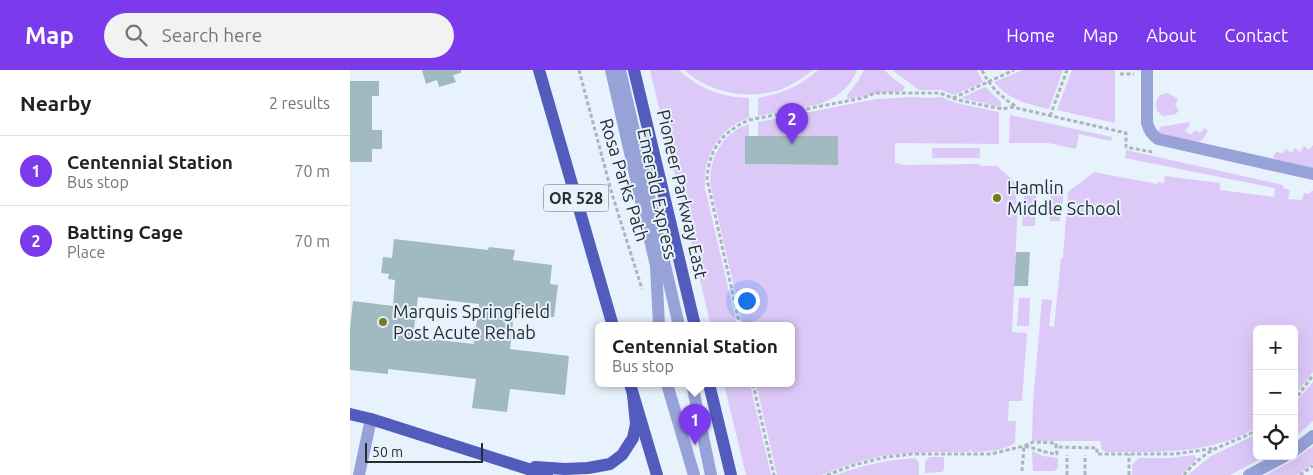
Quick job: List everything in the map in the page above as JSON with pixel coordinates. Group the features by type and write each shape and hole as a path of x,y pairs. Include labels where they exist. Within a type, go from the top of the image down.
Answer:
{"main road":[{"name":"OR 528","path":"539,70 612,322"},
{"name":"Pioneer Parkway East","path":"634,70 694,322"},
{"path":"710,387 731,475"},
{"path":"515,465 573,469 610,464 622,455 632,438 636,424 632,389"},
{"path":"632,389 657,475"},
{"path":"350,414 547,475"}],"street":[{"name":"Emerald Express","path":"611,70 656,266 659,322"},
{"name":"Emerald Express","path":"620,70 679,322"},
{"path":"1147,70 1147,123 1154,136 1158,139 1313,174"},
{"path":"668,387 694,475"},
{"path":"693,387 711,475"},
{"path":"359,475 371,419"},
{"path":"1298,448 1313,436"},
{"path":"1250,475 1278,460"}],"path":[{"name":"Rosa Parks Path","path":"579,70 612,194 644,294"},
{"path":"982,70 988,82 1002,97 1022,109"},
{"path":"953,98 1014,70"},
{"path":"1050,116 1067,70"},
{"path":"739,322 707,180 712,153 722,138 732,128 749,120 863,98 875,93 940,93 958,100 1002,109 1012,107 1126,133 1126,146 1154,153"},
{"path":"1298,396 1313,375"},
{"path":"754,387 774,475"},
{"path":"1056,447 1097,448 1097,454 1175,454 1216,448 1253,432"},
{"path":"827,475 854,465 886,457 912,454 991,454 1033,442 1056,443 1057,454 1042,452 1033,447 1024,446"},
{"path":"1022,471 1024,446"},
{"path":"1184,475 1201,458 1216,448"},
{"path":"1129,454 1129,475"},
{"path":"1067,455 1067,475"},
{"path":"1085,455 1085,475"},
{"path":"1300,475 1313,466"}],"shaded area":[{"path":"650,70 679,70 711,91 729,96 749,98 749,118 738,123 721,136 710,154 705,176 705,188 736,322 710,322"},
{"path":"684,70 813,70 787,87 774,92 747,95 719,90 707,85"},
{"path":"818,70 857,70 847,87 826,102 758,116 758,98 790,88 804,81"},
{"path":"864,70 884,70 905,87 903,91 848,99 847,95"},
{"path":"892,70 977,70 983,82 954,95 942,90 919,90"},
{"path":"1023,70 1063,70 1049,109 1012,97 994,82"},
{"path":"1072,70 1115,70 1115,123 1057,110"},
{"path":"985,87 1001,102 1001,107 961,98"},
{"path":"1168,93 1178,99 1175,105 1179,110 1176,114 1163,116 1157,111 1156,104 1159,96"},
{"path":"941,97 956,103 999,112 999,144 895,143 895,163 902,165 980,164 980,166 997,166 1017,184 1016,201 1018,202 1012,332 1027,333 1022,401 1009,401 1008,421 1016,421 1015,443 999,450 989,451 972,452 970,449 969,452 930,452 881,456 821,475 777,475 757,387 795,387 795,322 742,322 711,187 710,177 714,157 724,140 732,133 749,124 749,136 745,136 745,164 838,165 838,136 758,136 758,122 876,99"},
{"path":"1010,115 1112,137 1111,141 1079,134 1076,149 1048,143 1009,143"},
{"path":"1189,122 1190,124 1185,131 1191,135 1195,130 1200,133 1204,128 1208,131 1201,140 1195,142 1161,134 1159,131 1160,127"},
{"path":"1313,145 1313,168 1273,159 1277,151 1282,154 1286,149 1291,153 1295,148 1300,152 1304,146 1309,150"},
{"path":"932,148 980,148 980,158 932,158"},
{"path":"1126,150 1283,185 1283,188 1290,190 1288,199 1302,200 1304,193 1310,194 1313,191 1313,372 1298,391 1298,325 1253,325 1253,429 1221,443 1184,450 1107,452 1102,450 1100,441 1032,441 1033,402 1042,299 1052,300 1049,326 1054,327 1061,259 1063,258 1068,192 1094,172 1157,184 1158,182 1164,183 1165,176 1220,183 1220,190 1274,197 1275,188 1125,158"},
{"path":"1024,191 1037,191 1035,226 1022,226"},
{"path":"1051,191 1064,191 1060,221 1050,221"},
{"path":"1019,298 1030,298 1029,326 1017,326"},
{"path":"1313,382 1313,421 1298,434 1298,415 1298,399"},
{"path":"725,387 751,387 771,475 746,475"},
{"path":"1253,436 1253,460 1258,460 1230,475 1188,475 1211,456"},
{"path":"1313,446 1313,464 1297,475 1266,475 1294,460 1298,460 1298,457"},
{"path":"1032,451 1043,456 1058,458 1058,468 1054,471 1033,471"},
{"path":"1194,455 1197,459 1181,475 1132,475 1132,465 1139,458 1170,458"},
{"path":"930,457 944,457 944,469 942,472 925,473 925,461"},
{"path":"915,458 919,463 919,475 836,475 855,468"}],"building":[{"path":"422,70 461,70 461,73 453,75 456,82 439,87 437,80 426,84"},
{"path":"350,81 379,81 379,96 372,96 372,130 382,130 382,149 372,149 372,162 350,162"},
{"path":"745,136 838,136 838,165 745,164"},
{"name":"Marquis Springfield Post Acute Rehab","path":"394,239 488,250 489,247 515,250 513,260 552,265 550,284 558,285 554,317 514,313 510,349 569,356 565,395 510,389 507,412 472,408 476,379 388,369 388,374 350,370 350,328 353,301 393,306 395,280 388,279 389,274 381,273 383,257 392,258","holes":["418,297 479,304 474,344 413,337"]},
{"path":"1016,252 1030,252 1028,286 1014,286"}],"place":[{"name":"Batting Cage","path":"792,144"},
{"name":"Hamlin Middle School","path":"997,198"},
{"name":"Marquis Springfield Post Acute Rehab","path":"383,322"},
{"name":"Centennial Station","path":"695,445"}]}
